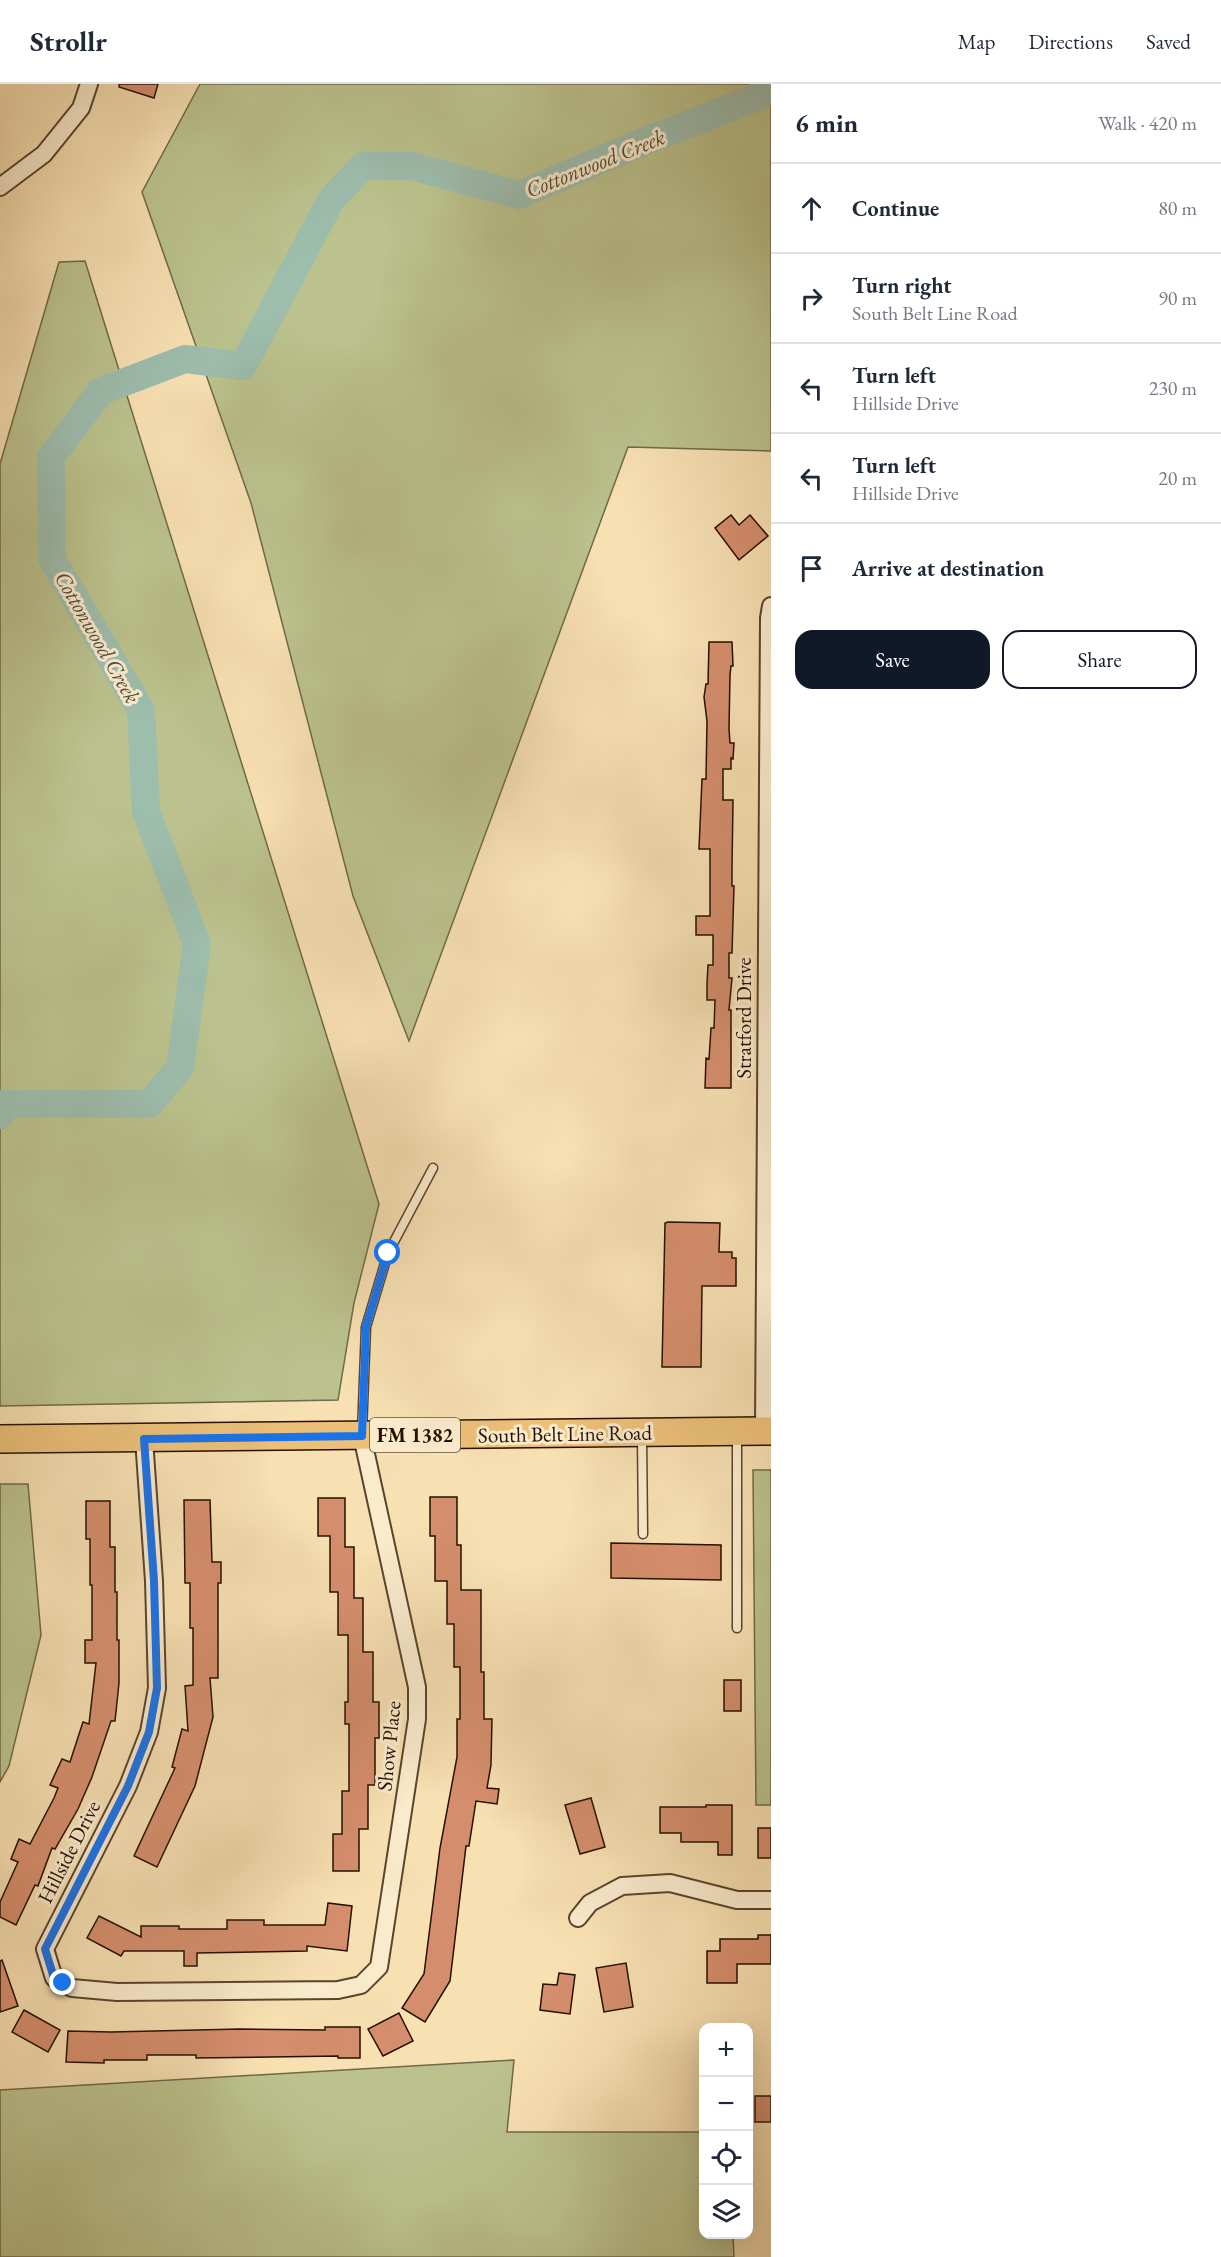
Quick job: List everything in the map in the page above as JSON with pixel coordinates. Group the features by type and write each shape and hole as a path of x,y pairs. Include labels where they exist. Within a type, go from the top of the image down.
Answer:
{"main road":[{"name":"South Belt Line Road","path":"0,1439 768,1431"}],"street":[{"path":"0,187 44,154 81,108 89,84"},
{"name":"Stratford Drive","path":"768,1431 769,630 771,606"},
{"name":"Show Place","path":"361,1985 379,1967 417,1719 417,1687 362,1436"},
{"name":"Hillside Drive","path":"144,1439 154,1581 157,1688 149,1732 128,1786 45,1949 54,1978 72,1988 117,1992 338,1990 361,1985"},
{"path":"579,1917 590,1903 622,1886 670,1883 737,1900 771,1900"}],"lane":[{"path":"362,1436 366,1327 388,1253 433,1168"},
{"path":"737,1432 737,1628"},
{"path":"642,1433 643,1534"}],"green space":[{"path":"200,84 771,84 771,451 628,447 409,1041 353,896 251,503 142,192"},
{"path":"85,261 379,1204 354,1303 338,1400 0,1406 0,464 59,262"},
{"path":"753,1470 771,1470 771,1805 756,1805"},
{"path":"0,1484 28,1484 41,1635 9,1766 0,1782"},
{"path":"514,2060 507,2132 699,2132 699,2239 733,2239 734,2257 0,2257 0,2090"}],"building":[{"path":"119,84 158,84 154,98 119,87"},
{"path":"731,515 739,525 750,515 768,536 739,560 715,528"},
{"path":"709,642 732,642 733,666 731,666 730,675 729,729 730,743 734,743 733,759 731,758 731,769 723,769 723,800 733,800 732,886 734,886 732,953 729,953 729,978 732,978 729,1010 731,1010 731,1088 705,1088 706,1058 709,1059 711,1028 714,1028 715,1000 707,1000 708,965 713,965 713,935 696,935 696,916 710,916 710,849 699,849 702,779 706,779 707,721 704,697 706,684 708,684"},
{"path":"665,1223 720,1223 719,1252 732,1252 732,1258 736,1258 736,1286 702,1286 701,1367 662,1367"},
{"path":"430,1497 457,1497 457,1545 461,1545 461,1590 481,1590 481,1672 484,1672 484,1719 492,1719 491,1765 487,1788 499,1789 497,1804 476,1801 469,1846 466,1846 450,1981 425,2022 402,2008 424,1974 440,1848 457,1757 457,1719 460,1719 460,1667 454,1667 454,1624 447,1624 447,1581 435,1581 435,1536 430,1536"},
{"path":"318,1498 345,1498 345,1547 354,1547 354,1598 363,1598 363,1652 373,1652 373,1702 379,1702 379,1738 375,1738 375,1785 368,1785 368,1829 359,1829 359,1871 333,1871 333,1834 342,1834 342,1791 349,1791 349,1724 345,1724 345,1702 348,1702 348,1635 338,1635 338,1592 330,1592 330,1536 318,1536"},
{"path":"184,1500 210,1500 212,1562 221,1562 221,1583 218,1583 218,1678 210,1678 213,1717 195,1786 157,1867 134,1856 175,1768 172,1767 182,1729 188,1731 185,1686 193,1685 193,1628 190,1628 190,1583 185,1583"},
{"path":"86,1501 110,1501 110,1547 115,1547 117,1640 119,1640 119,1683 115,1721 111,1721 92,1777 78,1809 55,1849 52,1848 38,1886 35,1885 16,1925 0,1917 0,1902 18,1862 11,1859 19,1839 30,1844 58,1788 50,1785 62,1759 70,1762 83,1722 89,1724 96,1663 85,1663 85,1640 92,1640 92,1585 90,1585 90,1539 86,1539"},
{"path":"611,1543 721,1545 721,1580 611,1578"},
{"path":"724,1680 741,1680 741,1711 724,1711"},
{"path":"591,1798 605,1847 580,1854 565,1805"},
{"path":"706,1805 732,1805 732,1855 718,1855 718,1842 681,1842 681,1833 660,1833 660,1807 706,1807"},
{"path":"758,1828 771,1828 771,1858 758,1858"},
{"path":"328,1903 352,1906 347,1951 307,1946 307,1951 197,1953 197,1966 184,1966 184,1951 124,1951 121,1956 87,1938 99,1916 141,1937 141,1926 227,1929 227,1920 264,1920 264,1925 325,1925"},
{"path":"758,1935 771,1935 771,1964 737,1964 737,1983 707,1983 707,1951 720,1951 720,1939 758,1939"},
{"path":"2,1960 18,2006 0,2012 0,1961"},
{"path":"626,1963 633,2007 604,2012 596,1968"},
{"path":"559,1973 575,1975 570,2014 540,2010 543,1984 557,1985"},
{"path":"24,2010 60,2030 48,2052 12,2032"},
{"path":"399,2013 413,2041 383,2056 368,2029"},
{"path":"325,2027 360,2027 360,2058 338,2058 338,2056 196,2058 196,2055 147,2055 147,2060 104,2060 104,2063 66,2062 68,2031 325,2030"},
{"path":"755,2096 771,2096 771,2122 755,2122"}],"waterway":[{"name":"Cottonwood Creek","path":"0,1115 3,1104 149,1104 180,1068 197,944 146,811 141,710 52,559 51,457 101,391 185,359 243,366 331,200 363,166 411,166 519,195 643,142 760,96 764,84"}],"route":[{"path":"63,1983 54,1978 45,1949 128,1786 149,1732 157,1688 154,1581 144,1439 362,1436 366,1327 388,1253"}]}
